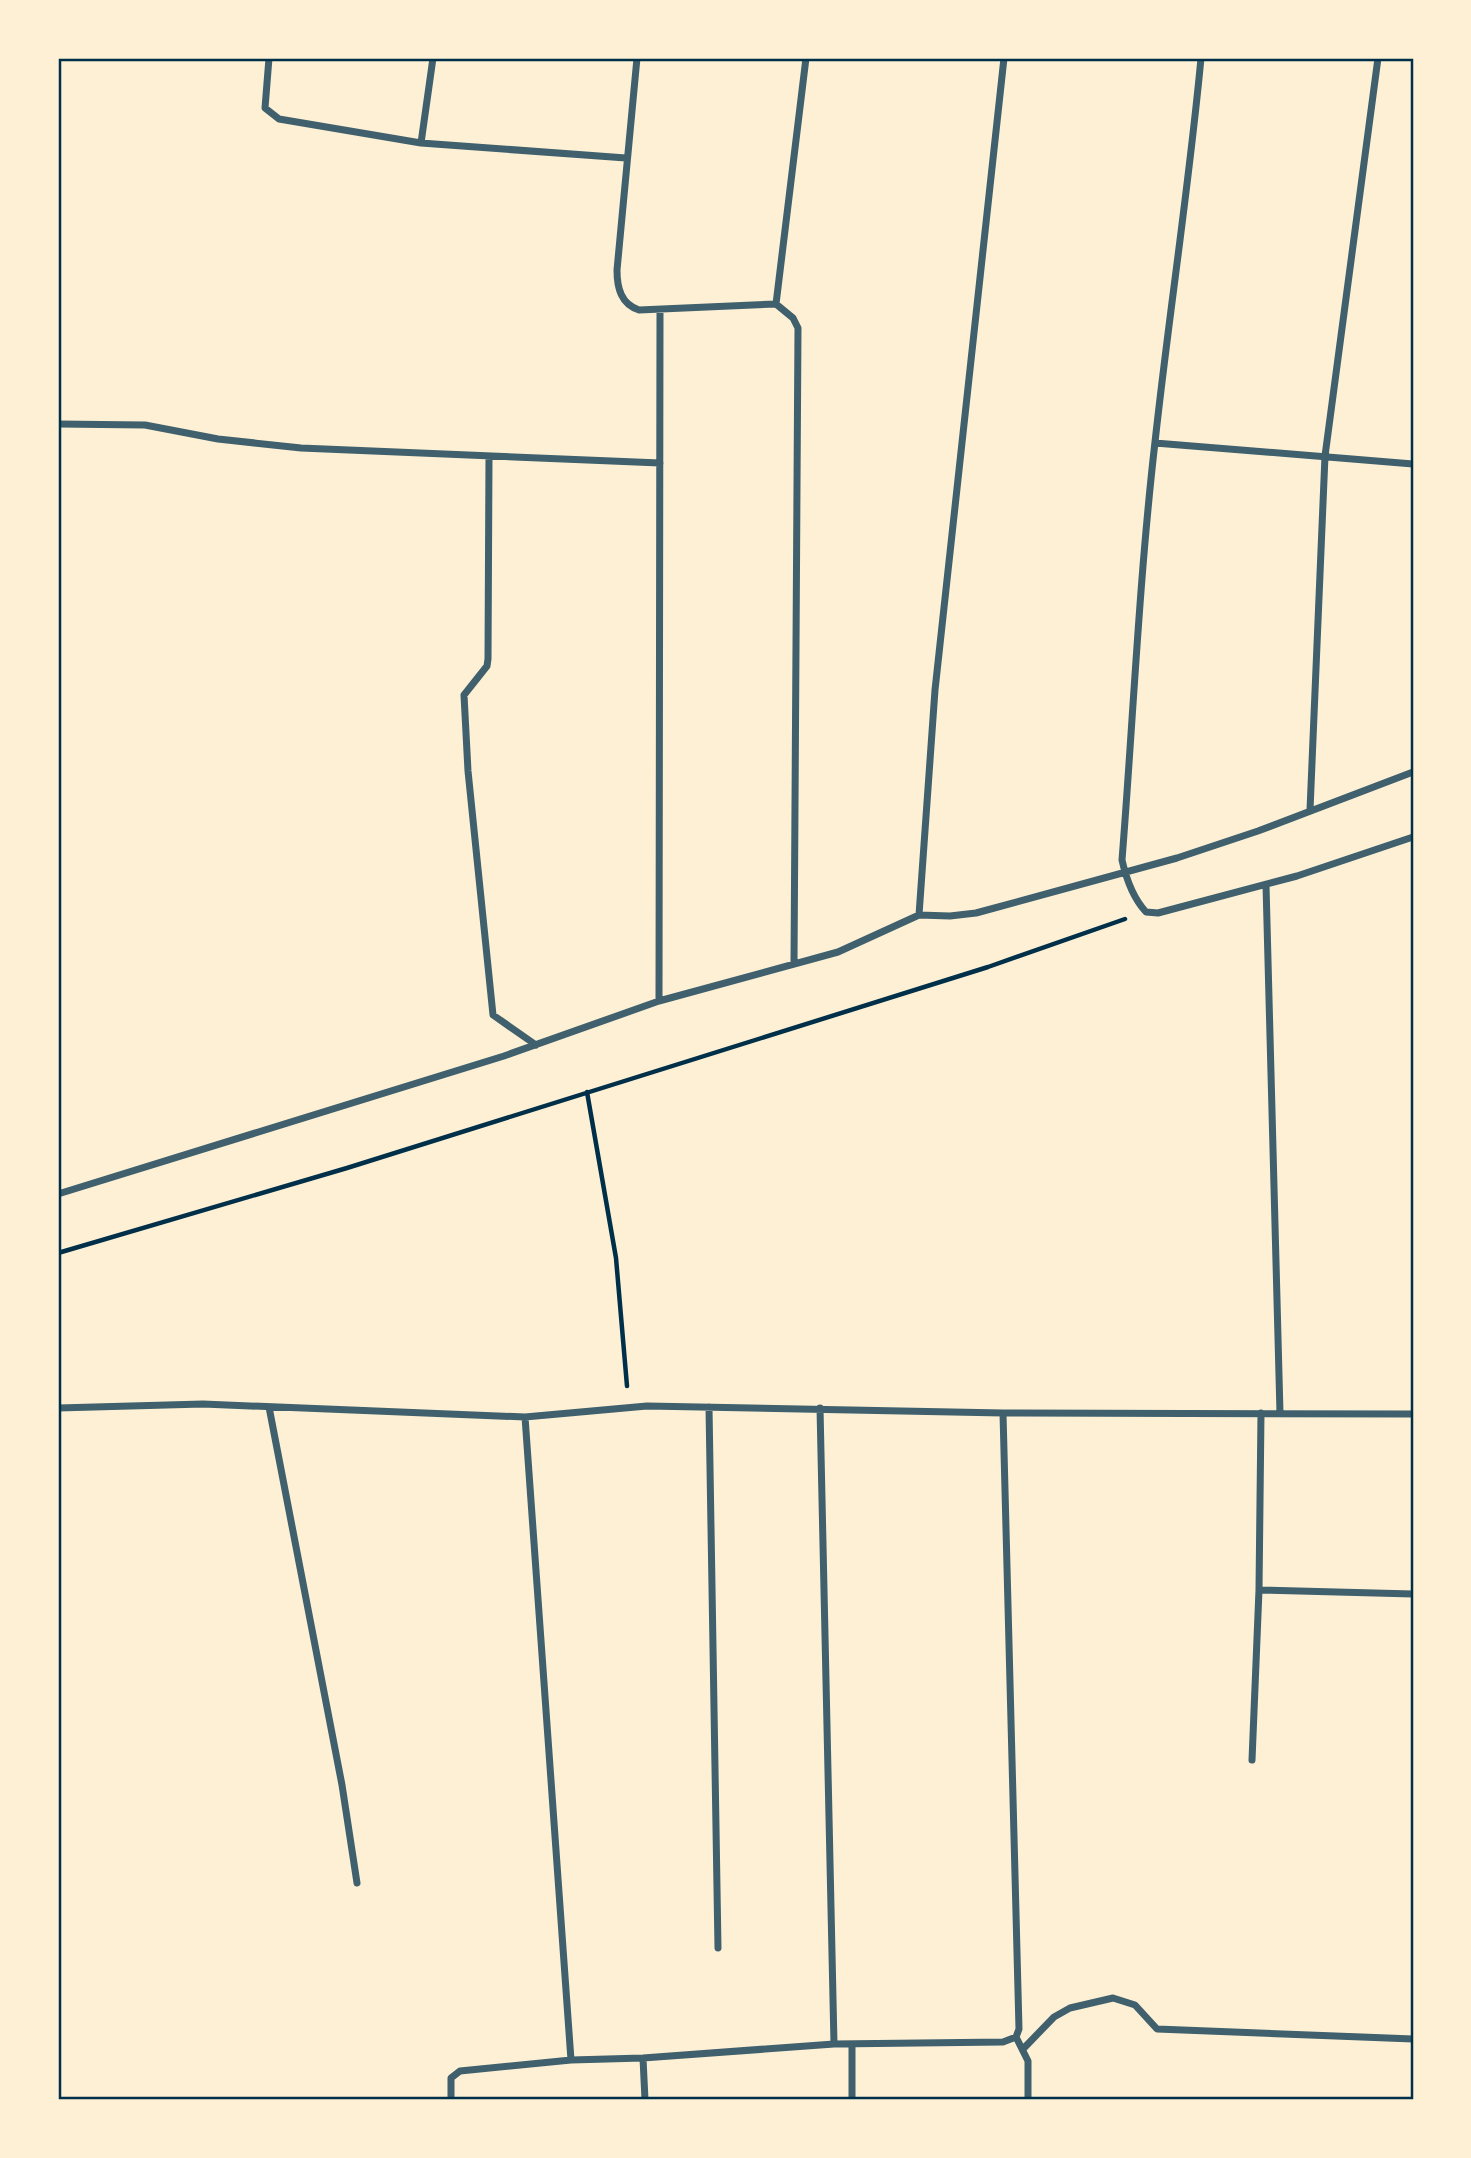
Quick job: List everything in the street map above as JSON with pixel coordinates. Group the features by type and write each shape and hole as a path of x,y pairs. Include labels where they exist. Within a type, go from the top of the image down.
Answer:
{"street":[{"path":"269,58 265,102 272,115 421,143 626,158"},
{"path":"421,143 433,58"},
{"path":"637,58 618,238 617,282 625,301 632,308 660,310 776,304 793,318 798,328 794,964"},
{"path":"776,304 806,58"},
{"path":"919,915 935,690 1004,58"},
{"path":"1201,58 1188,188 1155,443 1122,860 1125,872 1138,903 1146,912 1173,911 1266,885 1413,837"},
{"path":"1310,810 1325,456 1378,58"},
{"path":"659,1001 660,310"},
{"path":"58,425 145,425 218,439 301,448 660,463"},
{"path":"1155,443 1413,464"},
{"path":"489,457 488,659 487,666 464,695 468,771 491,1007 497,1020 536,1045"},
{"path":"58,1194 536,1045 659,1001 838,951 919,915 976,913 1125,872 1258,831 1413,772"},
{"path":"1266,885 1280,1413"},
{"path":"58,1408 203,1404 525,1417 629,1408 820,1408 1003,1413 1413,1414"},
{"path":"269,1407 342,1785 357,1883"},
{"path":"709,1408 718,1948"},
{"path":"820,1408 834,2044"},
{"path":"451,2100 450,2085 454,2073 571,2060 643,2058 834,2044 1003,2042 1016,2037 1019,2029 1003,1413"},
{"path":"1252,1760 1259,1590 1261,1413"},
{"path":"525,1417 571,2060"},
{"path":"1259,1590 1413,1594"},
{"path":"1024,2048 1054,2017 1070,2008 1113,1998 1135,2005 1157,2029 1413,2039"},
{"path":"1016,2037 1024,2048 1028,2061 1028,2100"},
{"path":"852,2045 852,2100"},
{"path":"643,2058 645,2100"}],"path":[{"path":"58,1252 347,1168 988,967 1146,912"},
{"path":"587,1092 616,1258 629,1408"}]}
